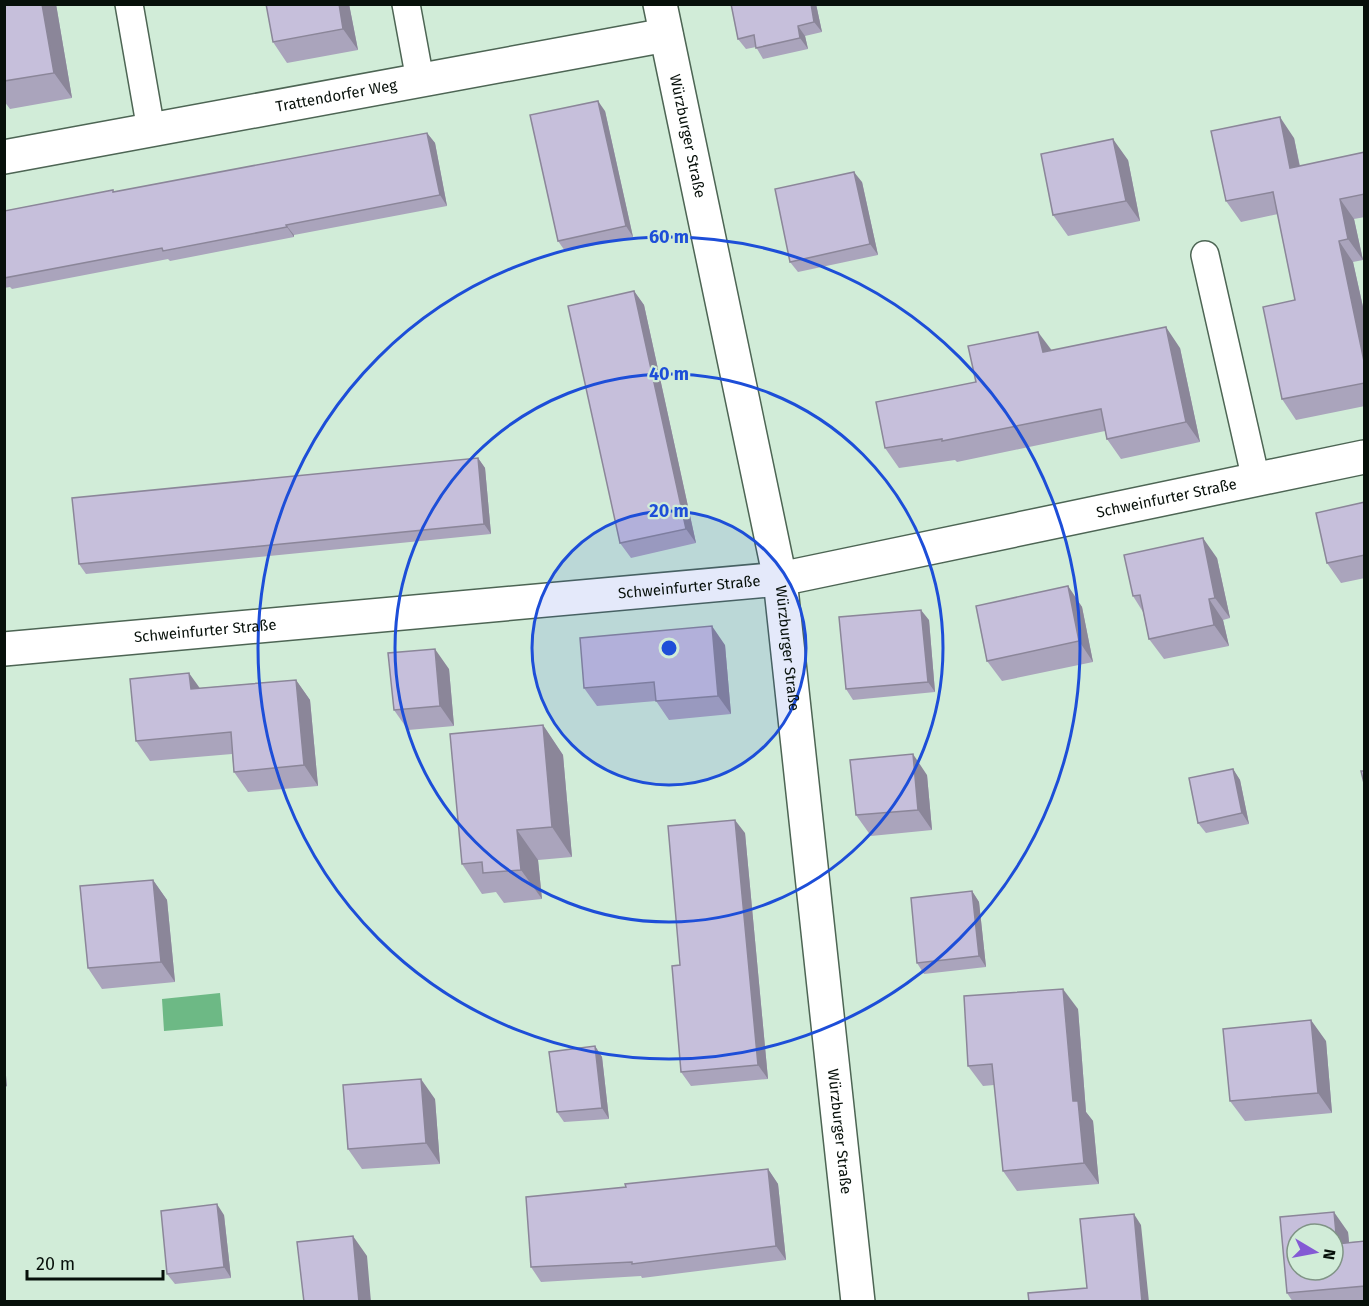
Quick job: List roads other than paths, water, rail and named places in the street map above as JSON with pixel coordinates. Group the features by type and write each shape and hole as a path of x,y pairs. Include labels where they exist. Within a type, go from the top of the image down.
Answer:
{"street":[{"name":"Trattendorfer Weg","path":"4,157 420,80 663,20"},
{"name":"Würzburger Straße","path":"663,20 780,579 858,1302"},
{"name":"Schweinfurter Straße","path":"4,650 780,579 1365,458"}],"lane":[{"path":"129,4 151,130"},
{"path":"406,4 420,80"},
{"path":"1204,255 1256,480"}]}
